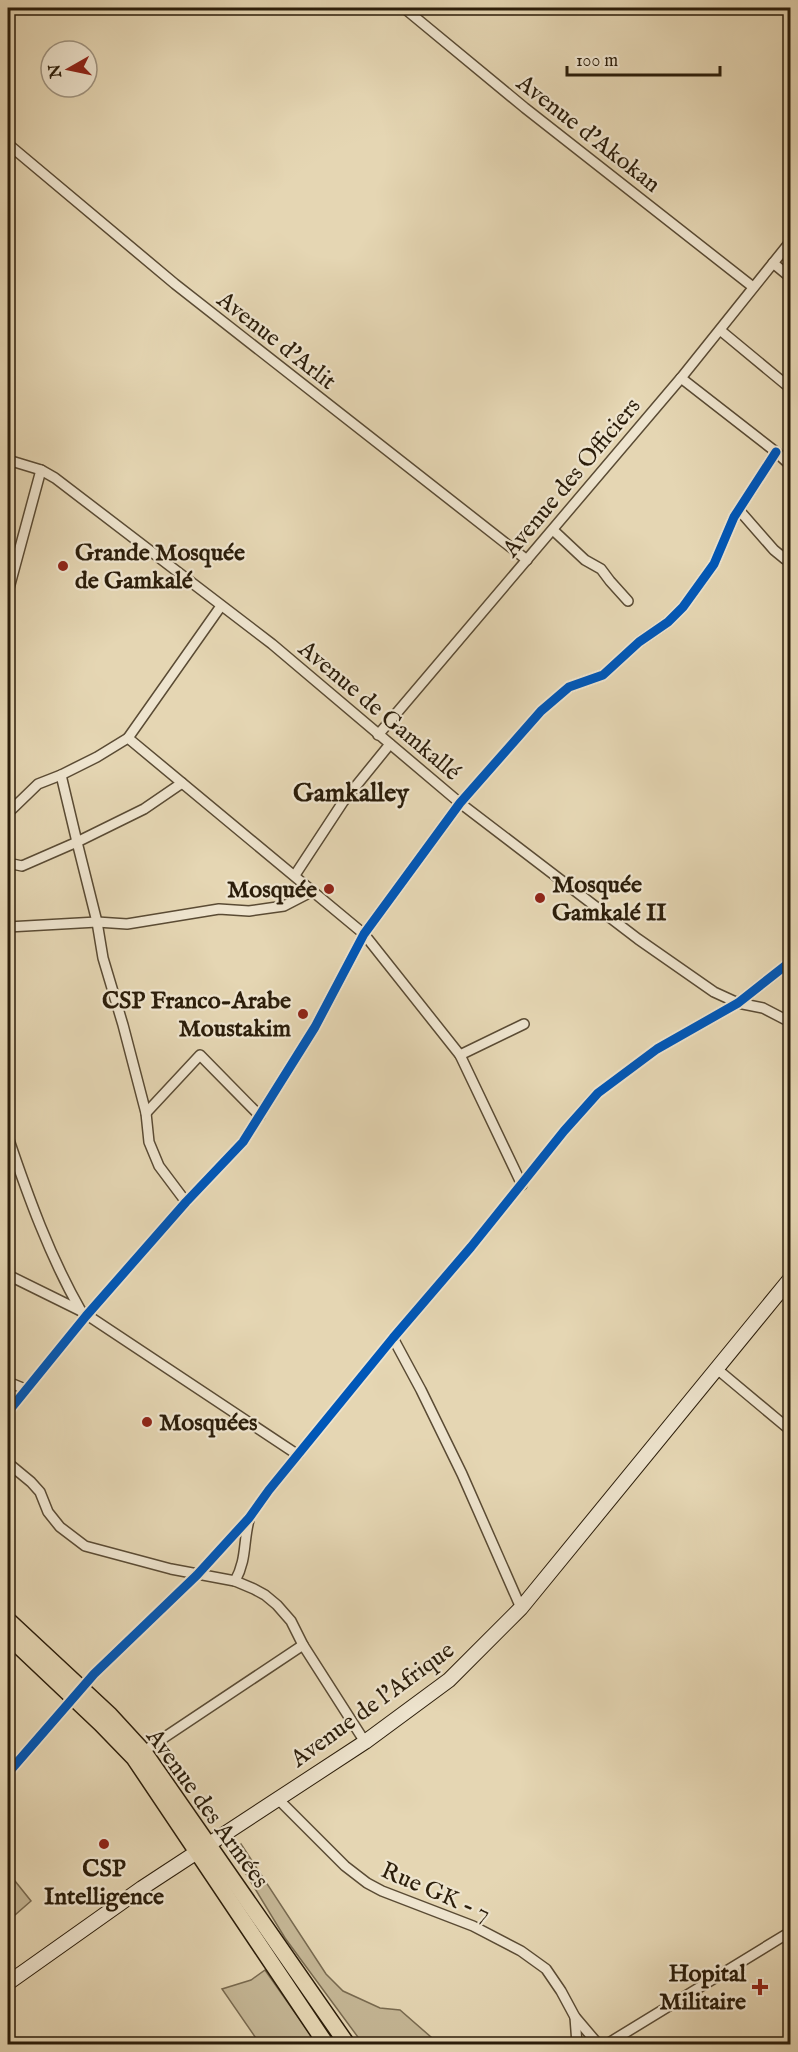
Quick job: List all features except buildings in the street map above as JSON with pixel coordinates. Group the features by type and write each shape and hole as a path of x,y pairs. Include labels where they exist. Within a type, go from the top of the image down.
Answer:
{"highway":[{"name":"Avenue des Armées","path":"8,1620 139,1755 203,1848 326,2044"},
{"name":"Avenue des Armées","path":"8,1636 77,1692"},
{"name":"Avenue des Armées","path":"203,1848 260,1922 347,2044"}],"main road":[{"name":"Avenue de l'Afrique","path":"8,1983 87,1925 365,1742 449,1680 521,1608 790,1279"}],"street":[{"name":"Avenue d'Akokan","path":"404,8 525,108 753,287"},
{"name":"Avenue d'Arlit","path":"8,144 175,284 527,560"},
{"name":"Avenue des Officiers","path":"378,735 681,378 790,242"},
{"path":"773,263 790,277"},
{"path":"720,330 790,388"},
{"path":"681,378 790,465"},
{"path":"8,1412 83,1313 243,1142 315,1027 364,934 460,803 541,711 569,687 603,675 639,642 668,622 683,608 714,564 734,517 776,452"},
{"name":"Avenue de Gamkallé","path":"8,460 41,470 55,478 272,644 460,803 638,939 706,987 738,1004 763,1008 790,1022"},
{"path":"8,592 41,470"},
{"path":"740,510 774,550 785,559 790,558"},
{"path":"553,530 585,560 601,569 628,601"},
{"path":"8,813 38,784 97,758 128,738 221,606"},
{"path":"128,738 364,934 460,1055 522,1185"},
{"path":"295,875 343,802 390,744"},
{"path":"61,775 97,922 103,958 146,1113 149,1142 168,1180 186,1202"},
{"path":"8,863 22,866 77,842 144,809 182,783"},
{"path":"8,927 97,922 127,924 219,909 254,910 284,906 312,891"},
{"path":"8,1773 77,1692 197,1575 249,1518 393,1338 471,1247 564,1131 598,1094 657,1049 738,1004 790,962"},
{"path":"460,1055 524,1024"},
{"path":"146,1113 200,1054 260,1116"},
{"path":"8,1137 43,1230 68,1288 83,1313"},
{"path":"8,1275 83,1313 298,1455"},
{"path":"393,1338 462,1474 521,1608"},
{"path":"717,1369 790,1430"},
{"path":"8,1382 26,1389"},
{"path":"8,1463 40,1492 48,1512 60,1527 85,1546 197,1575 235,1581 265,1594 291,1621 303,1645 365,1742"},
{"path":"235,1581 244,1561 249,1518"},
{"path":"139,1755 303,1645"},
{"name":"Rue GK - 7","path":"278,1799 345,1866 367,1883 473,1926 521,1951 546,1969 575,2017"},
{"path":"607,2044 790,1932"},
{"path":"575,2017 577,2044"},
{"path":"575,2017 598,2044"}],"shaded area":[{"path":"241,1844 326,1974 343,1991 380,2008 400,2010 439,2044 363,2044 285,1938 234,1854"},
{"path":"15,1881 31,1901 8,1921 8,1887"},
{"path":"265,1970 317,2044 260,2044 222,1989 251,1980"}],"cycle path":[{"path":"8,1412 86,1316 186,1202 243,1142 315,1027 364,934 460,803 541,711 569,687 603,675 639,642 668,622 683,607 714,564 734,517 776,452"},
{"path":"8,1773 94,1674 197,1575 249,1518 269,1490 393,1338 598,1093 657,1049 738,1003 790,962"}],"place":[{"name":"Grande Mosquée de Gamkalé","path":"63,566"},
{"name":"Mosquée","path":"329,889"},
{"name":"Mosquée Gamkalé II","path":"540,898"},
{"name":"CSP Franco-Arabe Moustakim","path":"303,1014"},
{"name":"Mosquées","path":"147,1422"},
{"name":"CSP Intelligence","path":"104,1844"},
{"name":"Hopital Militaire","path":"760,1987"}],"district":[{"name":"Gamkalley","path":"351,792"}]}
